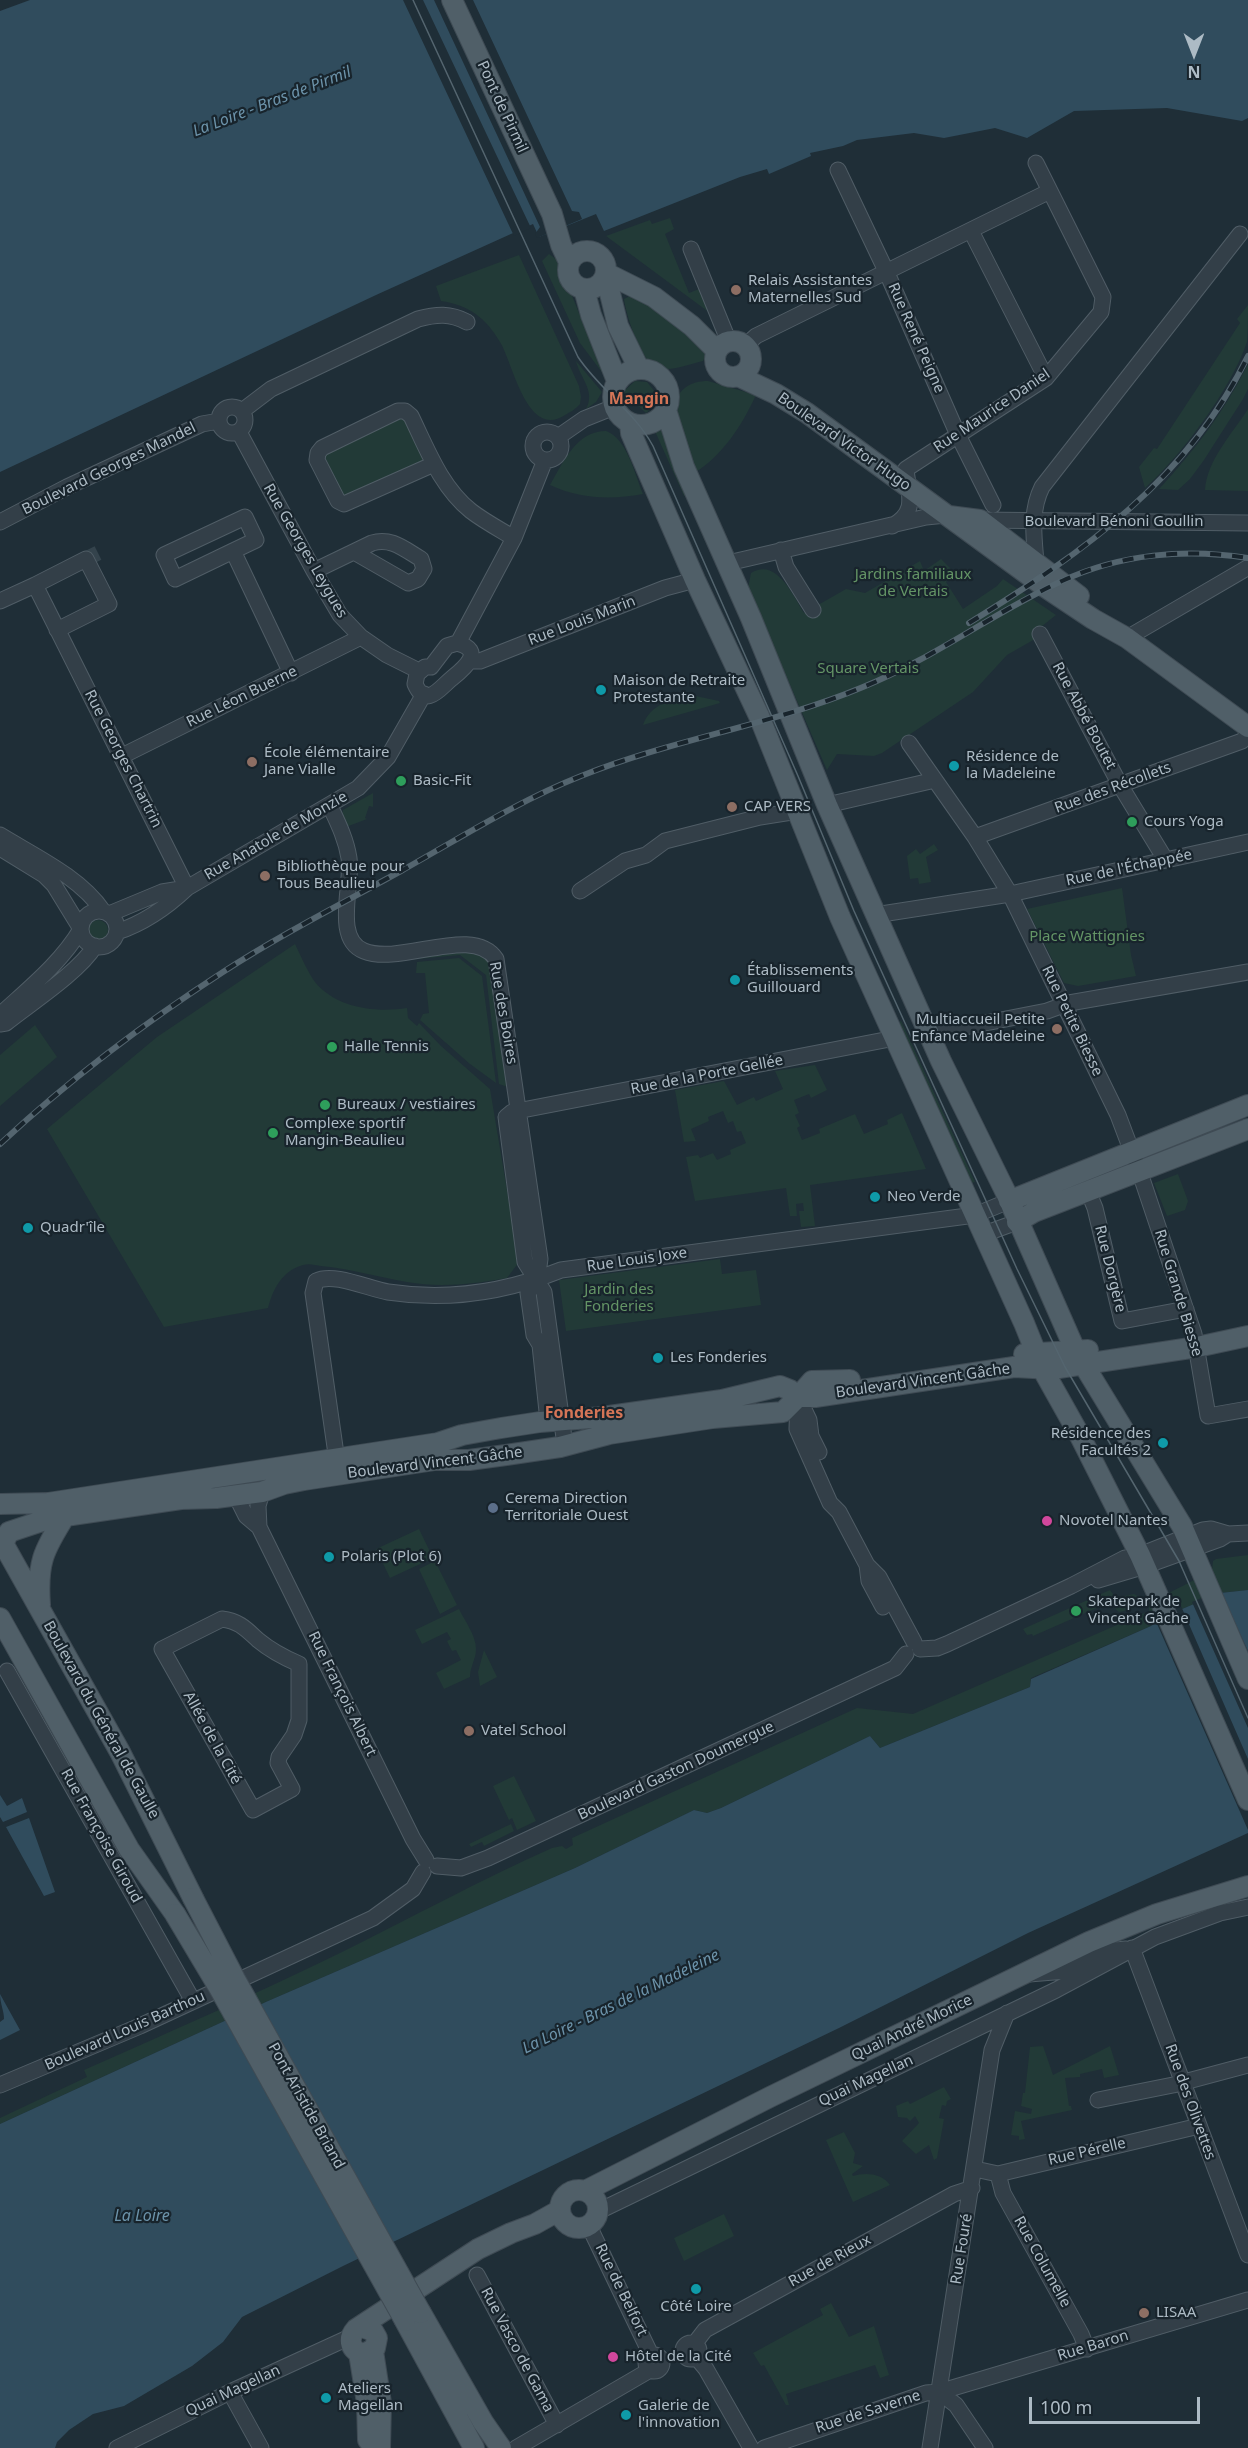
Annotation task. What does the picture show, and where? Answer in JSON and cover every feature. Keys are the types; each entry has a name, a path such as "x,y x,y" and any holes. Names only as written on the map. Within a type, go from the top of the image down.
{"main road":[{"name":"Pont de Pirmil","path":"452,0 552,214 561,245 569,262"},
{"name":"Pont de Pirmil","path":"552,214 587,250"},
{"path":"606,275 597,287 584,289 575,285 569,277 569,262 575,254 587,250 602,257 606,265 606,275 618,326 639,369"},
{"path":"606,275 654,297 692,326 750,355 750,365 744,373 738,376 728,376 720,371 715,360 731,346"},
{"path":"584,289 591,315 617,381"},
{"path":"666,410 653,422 640,425 630,423 622,418 614,407 612,395 617,381 625,373 639,369 654,372 665,382 669,396 666,410 684,467 728,563 827,805 875,915 1079,1358 1192,1550 1248,1679"},
{"name":"Boulevard Victor Hugo","path":"738,376 776,393 907,478 946,515 1045,587 1240,712 1248,727"},
{"path":"630,423 631,433 695,580 759,716 840,918 1028,1330 1039,1362 1080,1436 1154,1586 1248,1800"},
{"name":"Boulevard Victor Hugo","path":"946,515 987,513 1036,562 1113,623 1126,638"},
{"path":"1008,1201 1132,1151 1246,1117"},
{"path":"1017,1222 1034,1212 1140,1171 1246,1117"},
{"name":"Boulevard Vincent Gâche","path":"1,1544 9,1532 42,1521 181,1499 216,1498 262,1492 338,1467 482,1431 722,1400 780,1386 790,1390 798,1397 814,1397 1039,1362 1248,1334"},
{"name":"Boulevard Vincent Gâche","path":"0,1504 48,1503 338,1467 435,1460 469,1460 565,1445 609,1434 672,1424 740,1414 783,1412 798,1397"},
{"path":"41,1611 39,1577 43,1554 65,1516"},
{"name":"Boulevard du Général de Gaulle","path":"1,1544 125,1762 193,1898"},
{"path":"0,1618 27,1662"},
{"name":"Pont Aristide Briand","path":"27,1662 129,1849 175,1914 407,2313"},
{"name":"Quai André Morice","path":"585,2191 770,2097 1131,1924 1248,1886"},
{"name":"Pont Aristide Briand","path":"193,1898 407,2313"},
{"path":"578,2190 585,2191 596,2200 594,2218 578,2229 563,2217 561,2202 568,2194 578,2190"},
{"path":"380,2448 364,2341 407,2313 478,2249 511,2233 563,2217"},
{"path":"407,2313 474,2448"},
{"path":"407,2313 501,2448"},
{"path":"368,2448 374,2403"}],"street":[{"path":"691,249 731,346 887,273 1050,191 1036,162"},
{"name":"Rue René Peigne","path":"838,170 887,273 958,435 987,513"},
{"name":"Rue Maurice Daniel","path":"907,478 958,435 1046,378 1095,320 1103,307 1103,297 1050,191"},
{"path":"971,231 1046,378"},
{"path":"1036,562 1035,506 1042,487 1240,234"},
{"path":"242,411 271,389 418,320 439,314 467,322"},
{"path":"234,407 242,411 246,422 239,432 226,432 219,421 225,409 234,407"},
{"path":"558,437 585,419 614,407"},
{"path":"434,464 344,504 338,501 318,460 318,453 322,448 398,411 405,411 411,416 434,464 453,492 469,510 514,538"},
{"name":"Boulevard Georges Mandel","path":"0,522 196,426 219,421"},
{"name":"Rue Georges Leygues","path":"239,432 314,572 340,615 361,637 387,655 425,669"},
{"path":"544,432 552,432 561,442 560,452 554,458 545,460 535,452 534,440 544,432"},
{"path":"458,643 514,538 545,460"},
{"path":"892,526 903,518 911,506 907,478"},
{"name":"Boulevard Bénoni Goullin","path":"987,513 1034,522 1248,523"},
{"path":"728,563 926,517 946,515"},
{"path":"245,517 256,540 233,551 175,579 164,555 245,517"},
{"path":"781,550 786,567 813,610"},
{"path":"233,551 291,673"},
{"path":"314,572 354,552"},
{"path":"0,601 87,559 109,604 57,630"},
{"path":"1126,638 1247,568"},
{"name":"Rue Louis Marin","path":"465,666 665,588 695,580"},
{"name":"Rue Georges Chartrin","path":"35,585 187,888"},
{"name":"Rue Abbé Boutet","path":"1040,634 1120,785 1165,859"},
{"name":"Rue Léon Buerne","path":"122,756 361,637"},
{"path":"458,643 470,651 465,666 434,695 424,694 415,679 442,655 447,646 458,643"},
{"path":"442,655 447,669 465,666"},
{"path":"425,669 436,668 443,675 444,685"},
{"name":"Rue Anatole de Monzie","path":"117,932 130,928 169,905 187,888 358,788 388,757 424,694"},
{"name":"Rue des Récollets","path":"975,837 1242,741 1248,735"},
{"name":"Rue Petite Biesse","path":"909,743 975,837 1010,894 1118,1116 1140,1171"},
{"path":"827,805 935,780"},
{"name":"Rue des Boires","path":"330,806 348,851 350,872 346,927 350,940 356,947 379,955 477,945 491,952 496,959 519,1110"},
{"path":"580,891 625,861 646,855 665,841 760,817 798,811"},
{"path":"0,835 88,893 116,922 117,932 110,944 95,946 86,941 54,885 44,875 0,848"},
{"name":"Rue de l'Échappée","path":"875,915 1010,894 1248,842"},
{"name":"Rue Anatole de Monzie","path":"106,913 162,892 187,888"},
{"path":"0,1015 74,942 87,916 93,912 106,913"},
{"path":"0,1024 6,1023 76,968 88,957 95,946"},
{"path":"929,1034 1047,1011 1064,1005 1248,972"},
{"name":"Rue de la Porte Gellée","path":"519,1110 895,1038"},
{"path":"519,1110 506,1117 525,1262 544,1292 545,1342 555,1420 565,1445"},
{"name":"Rue Grande Biesse","path":"1140,1171 1196,1341 1208,1416 1248,1409"},
{"name":"Rue Dorgère","path":"1088,1191 1095,1208 1122,1321 1186,1309"},
{"name":"Rue Louis Joxe","path":"338,1467 313,1293 316,1281 322,1278 332,1278 386,1292 435,1296 506,1289 561,1270 975,1215 1008,1201"},
{"path":"984,1234 1017,1222"},
{"path":"798,1397 797,1429 830,1503 839,1512 867,1565 868,1581 912,1648"},
{"name":"Rue François Albert","path":"262,1492 258,1506 259,1527 413,1839 429,1866"},
{"name":"Rue François Albert","path":"236,1496 246,1516 259,1527"},
{"name":"Boulevard Gaston Doumergue","path":"429,1866 461,1868 488,1858 895,1668 912,1648 937,1648 947,1644 1125,1558 1142,1561 1192,1550 1228,1534 1248,1533"},
{"name":"Allée de la Cité","path":"222,1619 233,1620 276,1652 299,1664 299,1720 294,1735 279,1757 278,1763 292,1789 253,1810 162,1649 222,1619"},
{"path":"299,1664 320,1652"},
{"path":"3,1672 27,1662"},
{"name":"Rue Françoise Giroud","path":"3,1672 193,2001"},
{"name":"Boulevard Louis Barthou","path":"0,2085 249,1976 373,1918 413,1888 429,1866"},
{"name":"Quai Magellan","path":"594,2218 1102,1967 1132,1948 1220,1913 1248,1907"},
{"name":"Quai Magellan","path":"1201,1922 1223,1922 1248,1916"},
{"name":"Quai Magellan","path":"1025,1974 1066,1971 1106,1951 1132,1948"},
{"name":"Rue des Olivettes","path":"1132,1948 1248,2255"},
{"name":"Rue Fouré","path":"930,2448 992,2050 1007,2013"},
{"path":"978,2027 992,2050"},
{"path":"1098,2100 1248,2065"},
{"name":"Rue Pérelle","path":"975,2169 998,2175 1199,2126"},
{"name":"Rue Columelle","path":"998,2175 1004,2193 1082,2334 1093,2347"},
{"name":"Rue de Rieux","path":"516,2448 655,2362 691,2351 705,2330 954,2194 972,2188"},
{"name":"Rue de Belfort","path":"594,2218 655,2362"},
{"name":"Rue Vasco de Gama","path":"477,2275 553,2427"},
{"name":"Rue Baron","path":"939,2392 1248,2300"},
{"name":"Quai Magellan","path":"117,2448 230,2392 364,2341"},
{"path":"691,2351 706,2369 751,2448"},
{"path":"230,2392 261,2448"},
{"path":"939,2392 958,2408 985,2448"},
{"name":"Rue de Saverne","path":"764,2448 910,2398 939,2392"},
{"name":"Rue de Rieux","path":"535,2448 553,2427"}],"green space":[{"path":"670,218 674,229 665,234 689,293 699,289 710,313 606,236 650,220 652,224"},
{"path":"549,254 560,266 604,375 580,343 542,261"},
{"path":"519,255 579,386 580,404 565,415 552,420 541,417 531,408 523,396 500,342 489,326 468,309 441,301 436,286"},
{"path":"632,295 655,305 702,348 706,355 703,361 667,369 661,369 650,363 639,346 628,315 624,299"},
{"path":"1248,305 1247,342 1230,380 1189,440 1145,488 1139,467 1154,448 1157,449 1240,323 1237,319"},
{"path":"576,361 602,392 596,402 586,409 589,402 588,390"},
{"path":"1248,364 1248,389 1204,460 1190,479 1178,490 1159,489 1208,430"},
{"path":"635,381 647,382 656,393 656,405 646,413 623,392"},
{"path":"708,381 756,395 730,439 713,458 693,474 674,407 678,395 686,387 690,384"},
{"path":"1248,409 1248,491 1205,490 1215,458"},
{"path":"399,417 409,420 425,454 420,465 352,498 343,496 324,455"},
{"path":"663,426 692,493 684,496 654,429"},
{"path":"606,431 620,441 625,449 643,494 619,497 584,496 550,485 566,458 579,442 586,436"},
{"name":"Square Vertais","path":"941,559 951,569 952,575 946,582 963,609 997,586 1003,579 1056,615 1032,634 1035,639 1007,655 973,692 882,753 874,756 837,754 827,770 748,588 751,573 760,569 776,574 789,588 804,613 846,589 865,593 920,561 924,571"},
{"path":"691,695 720,703 643,725 651,712 662,704"},
{"path":"373,793 373,807 369,806 365,818 367,819 346,827 342,815 343,810"},
{"path":"934,844 938,850 926,857 931,882 919,884 918,878 910,879 907,856 916,849 920,854"},
{"name":"Place Wattignies","path":"1122,888 1136,976 1078,986 1064,983 1027,909"},
{"path":"98,920 105,923 108,930 105,937 98,940 91,937 88,930 91,923"},
{"name":"Complexe sportif Mangin-Beaulieu","path":"295,944 312,978 324,991 334,998 357,1007 382,1010 407,1008 408,1018 417,1026 419,1023 441,1046 490,1089 519,1262 507,1278 444,1285 419,1284 305,1264 284,1276 268,1308 164,1327 47,1129 157,1037"},
{"path":"480,951 493,966 508,1087 499,1084 486,975 460,955 416,959 416,957"},
{"path":"459,958 482,976 496,1083 470,1064 420,1020 423,1014 429,1013 425,973 416,973 417,962"},
{"path":"901,1021 975,1182 971,1183 897,1023"},
{"path":"35,1025 57,1057 0,1106 0,1055"},
{"path":"815,1065 827,1090 811,1098 809,1094 794,1100 799,1113 795,1115 800,1126 797,1128 802,1140 820,1133 819,1129 855,1114 864,1134 888,1124 887,1120 902,1113 926,1169 810,1185 815,1226 801,1227 799,1211 804,1211 803,1203 796,1204 797,1216 790,1216 786,1188 695,1201 686,1157 698,1155 700,1158 713,1153 717,1160 731,1154 730,1150 746,1143 741,1131 737,1132 733,1121 728,1123 723,1111 708,1117 709,1121 691,1129 696,1141 684,1142 675,1090 724,1081 737,1105 754,1097 756,1101 783,1089 775,1071"},
{"path":"1178,1174 1188,1201 1185,1210 1167,1216 1154,1183"},
{"name":"Jardin des Fonderies","path":"720,1259 722,1274 756,1270 761,1305 566,1331 559,1280"},
{"path":"419,1529 433,1558 390,1578 376,1549"},
{"path":"1248,1555 1248,1590 1220,1593 1156,1620 1151,1626 1031,1678 1030,1687 880,1748 870,1736 721,1808 707,1813 694,1810 575,1868 268,2001 0,2124 0,2118 87,2077 84,2070 213,2013 367,1940 525,1860 552,1848 562,1846 566,1849 573,1845 572,1838 857,1708 913,1714 1149,1611 1149,1603 1212,1571 1213,1561 1216,1559"},
{"path":"435,1561 457,1605 440,1614 419,1569"},
{"name":"Skatepark de Vincent Gâche","path":"1110,1590 1115,1597 1108,1603 1033,1636 1032,1634 1027,1635 1023,1629"},
{"name":"Skatepark de Vincent Gâche","path":"1134,1594 1140,1597 1138,1604 1133,1608 1119,1612 1112,1606 1124,1596"},
{"path":"459,1609 476,1644 476,1653 470,1677 444,1689 436,1673 461,1660 456,1650 452,1651 447,1641 451,1639 447,1632 422,1644 415,1630"},
{"path":"484,1650 497,1677 480,1686 478,1672"},
{"path":"514,1776 536,1821 517,1830 512,1818 509,1820 493,1786"},
{"path":"511,1824 514,1831 484,1846 482,1842 471,1847 469,1844"},
{"path":"1043,2046 1053,2075 1110,2046 1119,2075 1104,2078 1102,2069 1080,2074 1080,2077 1065,2078 1069,2106 1072,2110 1021,2121 1025,2139 1019,2140 1019,2136 1011,2135 1015,2111 1031,2114 1032,2109 1021,2106 1023,2093 1025,2093 1030,2047"},
{"path":"944,2087 951,2099 947,2101 946,2106 942,2105 939,2118 944,2119 937,2158 934,2160 929,2145 916,2154 902,2141 919,2123 915,2116 910,2121 907,2118 898,2117 896,2106 908,2101 910,2104"},
{"path":"844,2132 855,2153 853,2163 863,2166 852,2174 853,2176 873,2174 883,2178 890,2185 853,2202 826,2140"},
{"path":"724,2214 734,2236 684,2261 674,2238"},
{"path":"831,2303 849,2337 874,2326 889,2375 880,2378 875,2365 786,2394 789,2405 786,2405 764,2365 761,2366 753,2353 823,2315 820,2309"}],"water":[{"name":"La Loire - Bras de Pirmil","path":"30,0 1248,0 1248,118 1242,121 1167,108 1074,111 1027,138 995,128 944,138 914,133 857,140 843,146 810,153 811,156 769,174 767,169 740,177 604,231 596,214 539,237 533,224 376,295 0,472 0,11"},
{"name":"La Loire","path":"1248,1590 1248,1833 1028,1933 839,2028 343,2266 242,2317 223,2342 192,2366 124,2406 93,2414 69,2430 57,2442 55,2448 0,2448 0,2124 268,2001 575,1868 694,1810 707,1813 721,1808 870,1736 880,1748 1030,1687 1031,1679 1151,1626 1156,1620 1220,1593"},
{"path":"0,1795 7,1806 22,1798 27,1812 3,1822 0,1817"},
{"path":"29,1818 55,1892 44,1896 6,1827"},
{"path":"0,1994 20,2030 0,2040 0,2022 4,2019"}],"pier":[{"path":"403,0 423,0 531,228 514,236"},
{"path":"434,0 473,0 572,211 579,212 582,219 537,238 535,234 540,227"},
{"path":"1220,1590 1248,1651 1248,1728 1192,1602"},
{"path":"1181,1606 1248,1759 1248,1830 1154,1617"}],"tunnel":[{"path":"86,559 98,553"}],"tram line":[{"path":"413,0 578,357 596,380 627,411 653,446 798,776 854,911 1017,1269 1065,1367 1179,1561 1248,1718"}],"railway":[{"path":"969,623 1052,569 1129,509 1195,440 1223,400 1248,356"},
{"path":"0,1144 108,1053 223,972 289,932 490,820 558,786 616,763 793,712 863,687 914,663 1037,593 1084,572 1130,559 1153,556 1201,554 1248,558"}],"place":[{"name":"Relais Assistantes Maternelles Sud","path":"736,290"},
{"name":"Maison de Retraite Protestante","path":"601,690"},
{"name":"École élémentaire Jane Vialle","path":"252,762"},
{"name":"Résidence de la Madeleine","path":"954,766"},
{"name":"Basic-Fit","path":"401,781"},
{"name":"CAP VERS","path":"732,807"},
{"name":"Cours Yoga","path":"1132,822"},
{"name":"Bibliothèque pour Tous Beaulieu","path":"265,876"},
{"name":"Établissements Guillouard","path":"735,980"},
{"name":"Multiaccueil Petite Enfance Madeleine","path":"1057,1029"},
{"name":"Halle Tennis","path":"332,1047"},
{"name":"Bureaux / vestiaires","path":"325,1105"},
{"name":"Complexe sportif Mangin-Beaulieu","path":"273,1133"},
{"name":"Neo Verde","path":"875,1197"},
{"name":"Quadr'île","path":"28,1228"},
{"name":"Les Fonderies","path":"658,1358"},
{"name":"Résidence des Facultés 2","path":"1163,1443"},
{"name":"Cerema Direction Territoriale Ouest","path":"493,1508"},
{"name":"Novotel Nantes","path":"1047,1521"},
{"name":"Polaris (Plot 6)","path":"329,1557"},
{"name":"Skatepark de Vincent Gâche","path":"1076,1611"},
{"name":"Vatel School","path":"469,1731"},
{"name":"Côté Loire","path":"696,2289"},
{"name":"LISAA","path":"1144,2313"},
{"name":"Hôtel de la Cité","path":"613,2357"},
{"name":"Ateliers Magellan","path":"326,2398"},
{"name":"Galerie de l'innovation","path":"626,2415"}],"district":[{"name":"Mangin","path":"639,399"},
{"name":"Fonderies","path":"584,1413"}],"park label":[{"name":"Jardins familiaux de Vertais","path":"913,584"}],"water label":[{"name":"La Loire - Bras de la Madeleine","path":"621,2002"}]}
